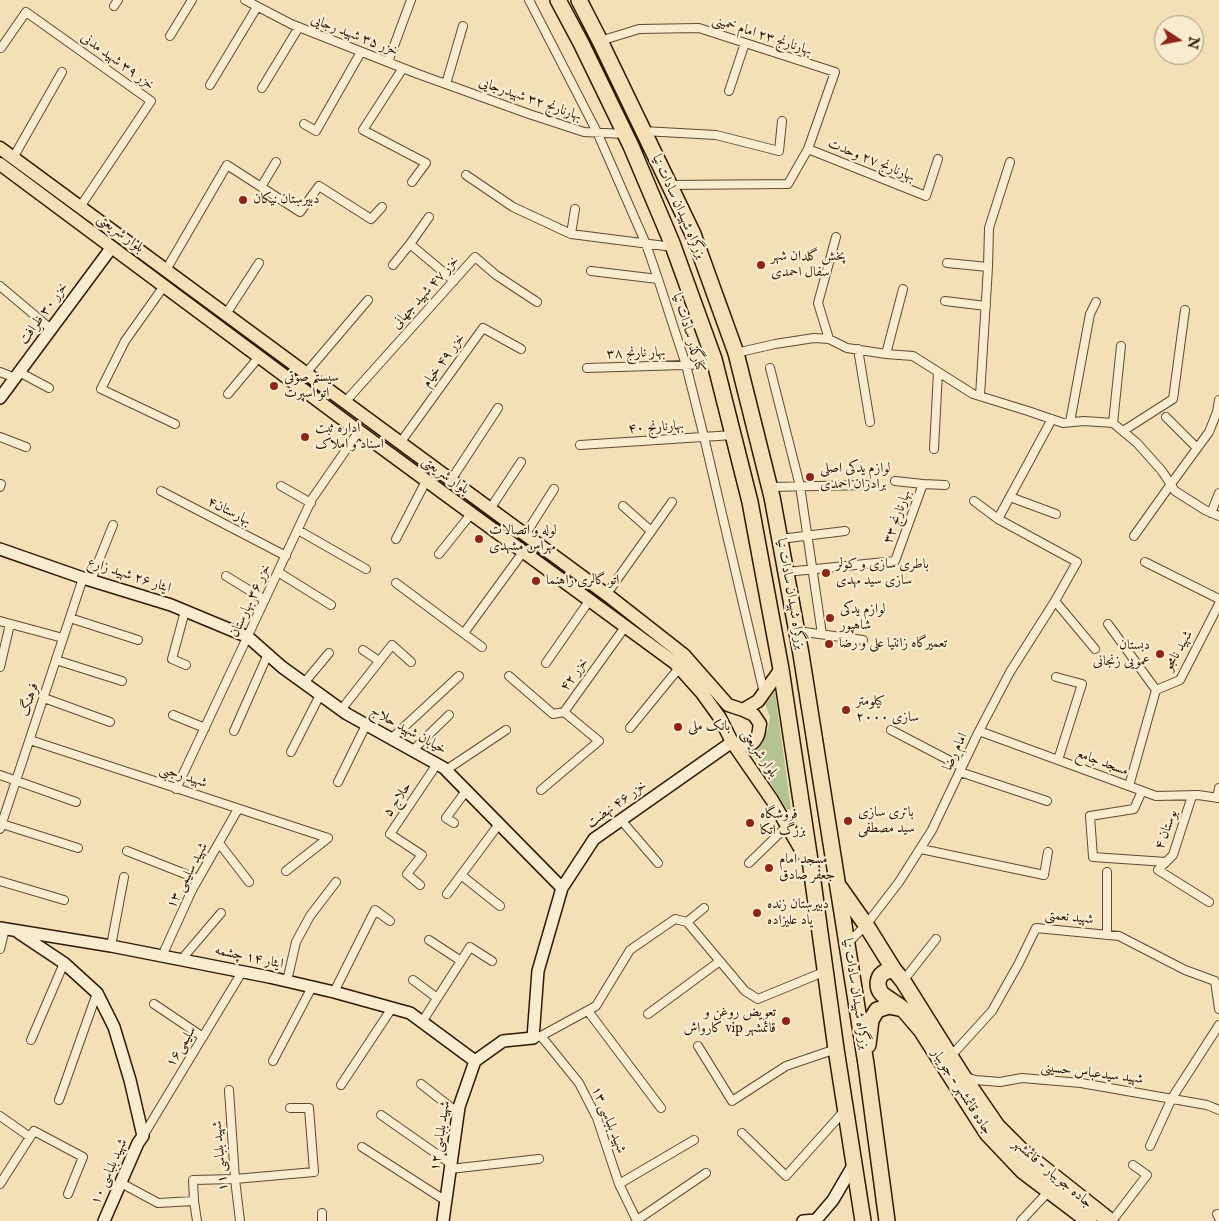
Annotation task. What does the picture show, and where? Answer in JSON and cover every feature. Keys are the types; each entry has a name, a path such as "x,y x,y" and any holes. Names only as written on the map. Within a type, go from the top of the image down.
{"highway":[{"name":"بزرگراه شهیدان سادات نیا","path":"558,0 625,134 673,247 715,364 750,502 781,669 863,1221"},
{"name":"بزرگراه شهیدان سادات نیا","path":"579,0 693,234 736,353 770,487 797,631 838,885 888,1221"},
{"name":"جاده جویبار - قائمشهر","path":"838,885 997,1126 1024,1153 1111,1221"},
{"name":"جاده قائمشهر - جویبار","path":"899,975 887,970 881,974 878,979 878,987 881,993 904,1009 921,1030 987,1133 1023,1171 1089,1221"},
{"path":"866,1064 871,1020 877,1010 889,1006 904,1009"}],"main road":[{"name":"بلوار شریعتی","path":"0,148 606,595 684,655 728,705 743,710 758,701 781,669"},
{"name":"بلوار شریعتی","path":"0,164 675,664 702,693 720,718 732,742 772,800 811,867"},
{"path":"197,310 206,300"},
{"path":"732,742 741,747 750,745 757,737 760,724 754,715 743,710"}],"street":[{"path":"170,36 192,0"},
{"name":"خزر ۳۵ شهید رجایی","path":"245,0 299,28 457,88"},
{"path":"388,62 411,0"},
{"name":"کنارگذر سادات نیا","path":"529,0 597,132 646,244 686,365 764,694"},
{"path":"210,85 257,7"},
{"name":"خزر ۳۹ شهید مدنی","path":"1,48 26,12 151,101 80,207"},
{"path":"446,84 464,26"},
{"path":"262,88 299,28"},
{"name":"بهارنارنج ۲۳ امام خمینی","path":"600,41 638,29 698,28 835,72 808,149"},
{"path":"729,91 745,43"},
{"path":"304,124 316,130 361,52"},
{"path":"403,68 363,130 426,163 412,182"},
{"path":"14,158 62,72"},
{"name":"بهارنارنج ۳۲ شهیدرجایی","path":"457,88 584,132 625,134"},
{"path":"644,131 716,135 780,151 782,121"},
{"name":"بهارنارنج ۲۷ وحدت","path":"670,185 788,184 808,149 926,196 938,159"},
{"path":"261,187 276,162"},
{"path":"980,396 989,228 1010,162"},
{"path":"166,270 227,165 300,212 319,186 371,219 382,207"},
{"path":"466,174 513,208 571,234 673,247"},
{"path":"571,234 575,209"},
{"path":"393,265 429,217"},
{"path":"829,340 818,303 836,237"},
{"path":"410,244 454,281"},
{"name":"خزر ۳۰ ظرافت","path":"0,398 112,247"},
{"name":"خزر ۴۷ شهید جهانی","path":"345,402 475,257 496,275 537,302"},
{"path":"226,314 260,263"},
{"path":"947,263 988,267"},
{"path":"591,271 658,280"},
{"path":"0,286 51,329"},
{"path":"164,286 125,341 101,389 175,424"},
{"path":"886,354 903,289"},
{"path":"306,374 368,300"},
{"path":"945,301 986,306"},
{"path":"1070,422 1090,314 1096,302"},
{"path":"1123,431 1174,399 1185,310"},
{"name":"خزر ۴۹ خیام","path":"400,443 483,328 521,349"},
{"path":"736,353 814,338 829,340 847,348 913,356 973,394 1063,423 1084,421 1113,423 1137,443 1162,471 1175,490 1205,510 1215,514 1219,494"},
{"path":"1113,423 1121,346"},
{"path":"858,349 870,422"},
{"path":"228,394 259,357"},
{"name":"بهار نارنج ۳۸","path":"587,368 715,364"},
{"path":"770,368 800,486 822,634"},
{"path":"0,372 17,375 49,388"},
{"path":"934,449 938,372"},
{"path":"1134,536 1209,432 1217,412 1219,400"},
{"path":"450,480 498,408"},
{"path":"1166,417 1197,448"},
{"path":"974,501 998,519 1052,419"},
{"name":"خزر ۳۶ بهارستان","path":"176,788 310,503 359,431"},
{"name":"بهارنارنج ۴۰","path":"580,445 733,435"},
{"path":"0,437 26,447"},
{"path":"490,509 522,462"},
{"path":"396,539 426,480"},
{"path":"895,482 923,484"},
{"path":"770,487 867,484"},
{"name":"بهارنارنج ۳۳","path":"786,572 895,561 923,484 945,485"},
{"path":"281,486 310,503"},
{"path":"526,535 554,489"},
{"name":"بهارستان۴","path":"160,491 286,556"},
{"path":"1010,498 1056,514"},
{"path":"606,595 672,502"},
{"path":"623,506 652,531"},
{"path":"439,554 471,514"},
{"name":"امام رضا","path":"847,944 866,925 900,882 921,849 1010,672 1077,562 998,519"},
{"name":"فرهنگ","path":"2,821 70,618 113,525"},
{"path":"298,530 366,569"},
{"path":"780,539 845,531"},
{"name":"ایثار ۲۶ شهید زارع","path":"0,549 171,605 248,636"},
{"path":"464,633 523,552"},
{"path":"1145,562 1219,599"},
{"path":"278,572 331,605"},
{"path":"226,576 265,600"},
{"path":"396,583 482,647"},
{"path":"546,664 590,601"},
{"path":"1055,601 1095,649"},
{"name":"شهید نامجو","path":"1156,690 1180,680 1219,604"},
{"path":"185,611 172,659 186,665"},
{"path":"70,618 138,640"},
{"path":"0,621 64,638"},
{"path":"0,667 10,624"},
{"path":"1108,624 1156,690 1129,786"},
{"name":"خزر ۴۲","path":"541,790 599,741 564,712 625,627"},
{"path":"797,631 863,640"},
{"name":"خیابان شهید حلاج","path":"248,636 282,667 341,710 442,767 562,888"},
{"path":"341,710 392,646 411,662"},
{"path":"363,650 380,661"},
{"path":"304,683 329,653"},
{"path":"234,731 268,654"},
{"path":"56,660 122,681"},
{"path":"630,728 679,668"},
{"path":"391,739 459,676"},
{"path":"509,676 553,714 564,712"},
{"path":"1056,677 1082,684 1058,760"},
{"path":"291,752 320,695"},
{"path":"44,698 110,722"},
{"path":"412,751 448,714"},
{"path":"173,716 205,728"},
{"path":"338,782 366,725"},
{"path":"442,767 506,730"},
{"path":"891,730 961,770 1048,801"},
{"name":"مسجد جامع","path":"979,731 1156,796 1218,798"},
{"name":"شهید رجبی","path":"30,740 328,838 286,870"},
{"name":"خزر ۴۶ نهضت","path":"537,1037 538,971 562,888 594,839 732,742"},
{"name":"حلاج ۵","path":"420,885 407,874 422,855 390,834 442,767"},
{"path":"0,774 76,802"},
{"path":"1218,798 1219,788"},
{"path":"454,823 446,818 466,791"},
{"path":"1142,791 1134,809 1090,816 1093,857 1166,862"},
{"name":"بوستان ۴","path":"1192,796 1173,855 1158,870 1209,902"},
{"name":"شهید سلیمی ۱۳","path":"162,956 192,890 238,809"},
{"path":"621,820 658,863"},
{"path":"2,821 78,848"},
{"path":"447,894 499,824"},
{"path":"749,863 787,826"},
{"path":"219,843 249,882"},
{"path":"921,849 1044,875 1048,852"},
{"path":"127,851 198,879"},
{"path":"1107,935 1108,872"},
{"path":"461,876 500,906"},
{"path":"111,946 124,877"},
{"path":"0,881 64,900"},
{"path":"287,982 296,942 310,916 336,882"},
{"path":"687,922 704,908"},
{"path":"334,992 375,910 390,921"},
{"path":"181,960 221,913"},
{"path":"475,1060 503,1042 537,1037 596,1006 630,950 675,919 687,922 745,991 758,998 826,971"},
{"name":"شهید نعمتی","path":"951,1056 992,1011 1036,928 1118,936 1185,970 1215,981 1219,1009"},
{"path":"0,949 6,929 64,963 97,993 114,1027 130,1080 143,1136"},
{"name":"ایثار ۱۴ چشمه","path":"6,929 111,946 242,972 334,992 410,1013 475,1060"},
{"path":"899,975 936,939"},
{"path":"429,940 461,961"},
{"path":"422,1022 470,947 492,961"},
{"path":"648,1014 720,961"},
{"path":"31,1040 64,963"},
{"name":"سلیمی۱۶","path":"143,1136 242,972"},
{"path":"413,980 437,998"},
{"path":"273,1061 312,987"},
{"path":"59,1100 97,993"},
{"path":"154,1004 202,1037"},
{"path":"341,1085 392,1008"},
{"path":"588,1011 661,1108"},
{"path":"1150,1146 1172,1098 1219,1025"},
{"name":"شهید بلباسی ١٣","path":"537,1037 579,1083 597,1118 619,1184 637,1221"},
{"path":"698,1046 732,1101 786,1066 836,1049"},
{"name":"شهید بلباسی ١٢","path":"443,1221 459,1107 475,1060"},
{"name":"شهید سیدعباس حسینی","path":"962,1075 975,1080 1000,1082 1022,1078 1081,1083 1172,1098 1207,1105 1219,1110"},
{"path":"421,1084 458,1113"},
{"name":"شهید بلباسی ١١","path":"229,1090 240,1221"},
{"path":"196,1221 193,1180 235,1179 314,1172 310,1108 290,1108"},
{"path":"742,1133 786,1176 846,1110"},
{"path":"381,1115 451,1166 539,1159"},
{"path":"0,1116 30,1137"},
{"path":"0,1182 34,1131 83,1157 68,1194"},
{"name":"شهید بلباسی ١٠","path":"104,1221 138,1143 143,1136"},
{"path":"619,1184 694,1140"},
{"path":"362,1147 446,1201"},
{"path":"803,1221 817,1220 833,1200 854,1164"},
{"path":"1111,1221 1146,1175 1133,1164"},
{"path":"637,1221 706,1174"},
{"path":"121,1183 158,1203 194,1201"},
{"path":"1021,1221 1049,1191"}],"green space":[{"path":"775,692 791,809 787,810 754,756 753,750 762,743 768,729 770,717 765,704"}],"place":[{"name":"دبیرستان نیکان","path":"243,200"},
{"name":"پخش گلدان شهر سفال احمدی","path":"761,265"},
{"name":"سیستم صوتی اتو اسپرت","path":"274,386"},
{"name":"اداره ثبت اسناد و املاک","path":"305,437"},
{"name":"لوازم یدکی اصلی برادران احمدی","path":"810,477"},
{"name":"لوله و اتصالات مهراس مشهدی","path":"479,539"},
{"name":"باطری سازی و کولر سازی سید مهدی","path":"826,573"},
{"name":"اتو گالری راهنما","path":"536,581"},
{"name":"لوازم یدکی شاهپور","path":"830,618"},
{"name":"تعمیرگاه زانتیا علی و رضا","path":"829,644"},
{"name":"دبستان عمویی زنجانی","path":"1160,654"},
{"name":"کیلومتر سازی ۲۰۰۰","path":"846,710"},
{"name":"بانک ملی","path":"678,727"},
{"name":"باتری سازی سید مصطفی","path":"848,821"},
{"name":"فروشگاه بزرگ اتکا","path":"750,823"},
{"name":"مسجد امام جعفر صادق","path":"769,868"},
{"name":"دبیرستان زنده یاد علیزاده","path":"757,913"},
{"name":"تعویض روغن و کارواش vip قائمشهر","path":"786,1021"}]}
